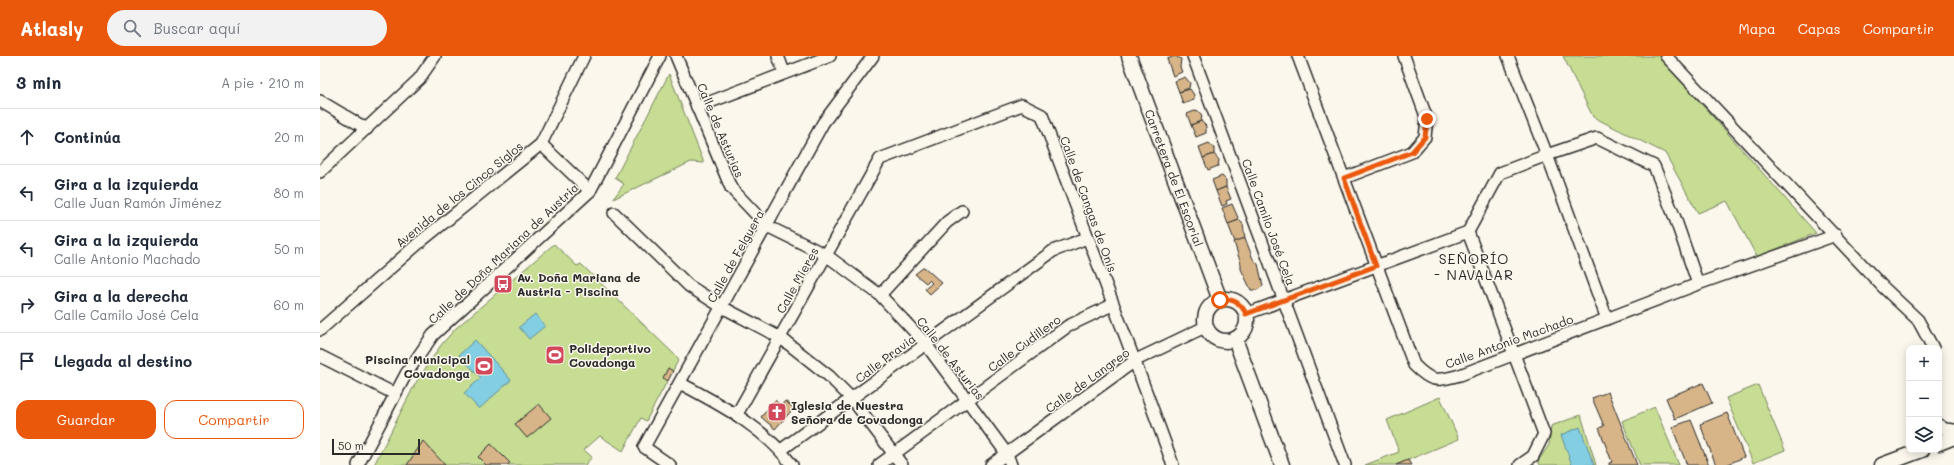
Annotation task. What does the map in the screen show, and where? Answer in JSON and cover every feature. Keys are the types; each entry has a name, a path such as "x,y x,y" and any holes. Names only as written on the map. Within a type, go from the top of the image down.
{"street":[{"path":"320,172 368,129 419,79 435,56"},
{"name":"Avenida de los Cinco Siglos","path":"320,330 420,242 541,144 584,56"},
{"name":"Calle de Doña Mariana de Austria","path":"358,465 395,394 418,354 433,335 590,191 660,56"},
{"name":"Calle de Asturias","path":"676,56 696,107 732,188 767,226 826,255 880,295 925,343 1007,454 1011,465"},
{"path":"778,56 784,72"},
{"path":"696,107 784,72 830,56"},
{"name":"Calle de Felguera","path":"670,465 644,447 823,123 873,56"},
{"name":"Carretera de El Escorial","path":"1129,56 1220,300"},
{"name":"Calle Camilo José Cela","path":"1193,56 1345,465"},
{"name":"Calle Antonio Machado","path":"1298,56 1414,365 1426,377 1441,380 1460,375 1698,284 1836,235"},
{"path":"1344,178 1412,152 1425,137 1427,119 1404,56"},
{"path":"1508,56 1547,155 1606,319"},
{"path":"1666,56 1884,287 1918,320 1931,345"},
{"path":"320,101 368,129"},
{"name":"Calle de Cangas de Onís","path":"880,159 1022,105 1042,115 1112,305 1136,360 1173,465"},
{"path":"1246,314 1468,232 1500,173 1597,138 1654,166 1675,218 1698,284"},
{"path":"541,144 590,191"},
{"name":"Calle Mieres","path":"737,414 781,338 880,159"},
{"path":"880,295 947,222 962,211"},
{"path":"614,213 689,286 722,307 781,338 829,376 852,399 892,455 902,465"},
{"path":"1468,232 1544,434 1533,456 1520,465"},
{"name":"Calle Pravia","path":"781,450 852,399 925,343 1053,252 1087,238"},
{"path":"1220,300 1233,300 1239,303 1246,314 1245,329 1235,339 1221,341 1214,338 1205,327 1204,318 1207,310 1212,304 1220,300"},
{"name":"Calle Cudillero","path":"878,465 968,401 1068,326 1112,305"},
{"name":"Calle de Langreo","path":"991,465 1136,360 1205,327"},
{"path":"1235,339 1282,465"},
{"path":"320,356 395,394"},
{"path":"680,383 737,414 750,423 781,450 792,465"},
{"path":"1942,427 1945,429 1954,430"},
{"path":"1942,442 1954,437"},
{"path":"1882,465 1912,453"}],"green space":[{"path":"1563,56 1659,56 1816,233 1757,257 1727,201 1698,213 1665,153 1593,117"},
{"path":"669,74 704,163 691,162 613,199 624,184 615,178"},
{"name":"Polideportivo Covadonga","path":"554,244 577,266 581,264 679,359 646,421 641,418 623,451 600,436 584,450 592,457 585,465 374,465 415,384 441,345 456,328"},
{"path":"1758,385 1785,450 1753,463 1726,398"},
{"path":"1440,397 1459,439 1396,465 1365,465 1399,452 1387,420"},
{"path":"1655,407 1679,465 1640,465 1622,421"},
{"path":"1581,415 1596,465 1540,465 1538,461 1549,445 1551,426"}],"water":[{"path":"535,314 545,326 529,339 519,327"},
{"name":"Piscina Municipal Covadonga","path":"475,340 511,380 479,409 464,393 481,378 459,355"},
{"path":"1580,427 1594,465 1572,465 1561,435"}],"building":[{"path":"1175,56 1181,59 1180,67 1182,72 1173,76 1167,59"},
{"path":"1185,77 1190,83 1189,88 1179,92 1175,81"},
{"path":"1190,89 1194,95 1194,100 1183,104 1179,92"},
{"path":"1197,110 1202,115 1201,121 1191,125 1187,114"},
{"path":"1201,121 1206,126 1206,133 1196,137 1191,125"},
{"path":"1209,143 1214,148 1214,154 1203,158 1199,147"},
{"path":"1214,154 1219,160 1218,166 1208,170 1203,158"},
{"path":"1222,176 1226,180 1226,187 1216,191 1212,180"},
{"path":"1226,187 1231,199 1226,201 1227,204 1222,206 1216,191"},
{"path":"1232,204 1239,220 1228,224 1222,208"},
{"path":"1239,220 1243,224 1245,238 1235,242 1228,224"},
{"path":"1245,238 1253,259 1258,264 1263,286 1257,290 1251,290 1241,269 1241,264 1234,242"},
{"path":"924,267 942,283 930,294 925,289 932,283 929,280 926,283 915,274"},
{"path":"668,368 673,371 668,381 663,378"},
{"path":"1703,383 1712,403 1675,419 1666,398"},
{"path":"1608,392 1637,465 1609,465 1609,463 1612,462 1599,428 1604,426 1592,398"},
{"name":"Iglesia de Nuestra Señora de Covadonga","path":"775,400 781,406 785,401 794,408 775,429 761,417"},
{"path":"539,404 551,418 527,438 515,424"},
{"path":"1727,413 1744,457 1726,465 1716,465 1700,424"},
{"path":"1691,420 1709,465 1687,465 1672,427"},
{"path":"423,441 445,465 407,465"},
{"path":"491,444 510,463 507,465 486,465 478,457"},
{"path":"1408,460 1411,465 1396,465"}],"place":[{"name":"Av. Doña Mariana de Austria - Piscina","path":"503,284"},
{"name":"Polideportivo Covadonga","path":"555,355"},
{"name":"Piscina Municipal Covadonga","path":"484,366"},
{"name":"Iglesia de Nuestra Señora de Covadonga","path":"777,412"}],"district":[{"name":"SEÑORÍO - NAVALAR","path":"1474,266"}],"route":[{"path":"1220,300 1227,299 1239,303 1244,308 1246,314 1376,266 1344,178 1412,152 1425,137 1427,119"}]}
